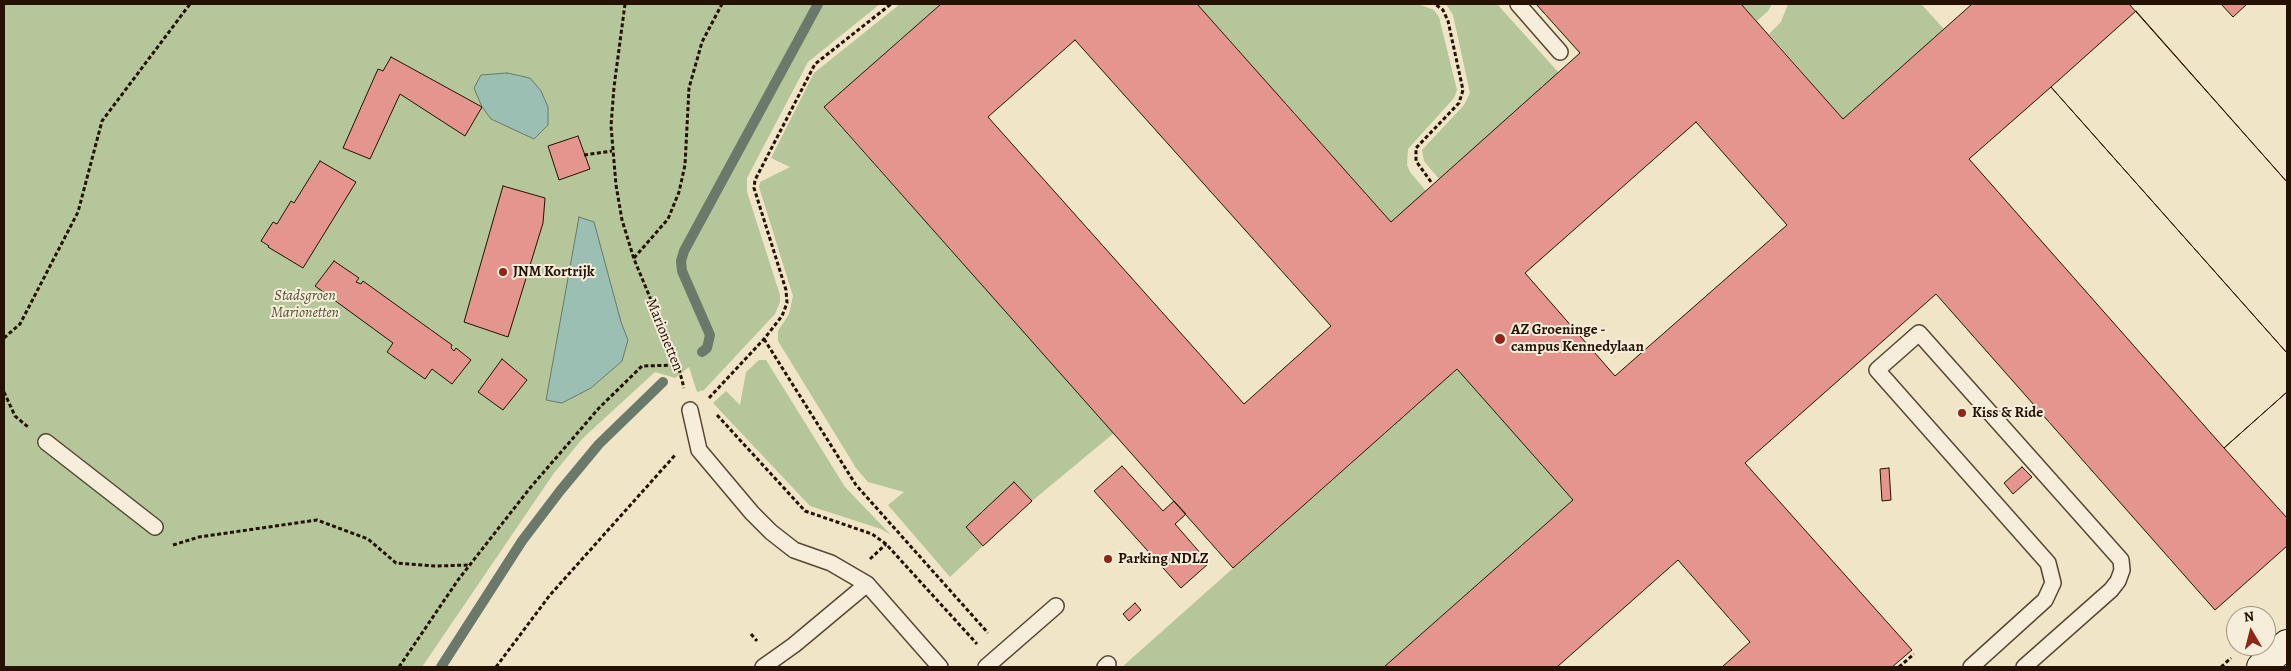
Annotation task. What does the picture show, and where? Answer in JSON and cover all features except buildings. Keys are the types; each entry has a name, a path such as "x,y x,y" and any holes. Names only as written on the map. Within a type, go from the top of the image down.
{"street":[{"path":"2261,667 2287,644"}],"lane":[{"path":"1518,4 1560,52"},
{"path":"1971,667 2045,600 2053,583 2048,563 1877,370 1919,333 2121,560 2122,570 2118,581 2111,590 2024,667"},
{"path":"690,410 699,450 752,513 794,550 831,563 867,584 940,667"},
{"path":"46,442 154,527"},
{"path":"763,667 794,645 867,584"},
{"path":"994,660 1056,606"}],"path":[{"path":"4,338 20,324 78,212 102,121 190,4"},
{"name":"Marionetten","path":"625,4 611,126 612,151 622,220 634,259 678,365 690,410"},
{"path":"634,259 668,218 679,192 685,165 689,88 702,42 722,4"},
{"path":"496,667 550,595 681,448 690,410 705,402 764,339 782,316 787,303 787,296 754,188 755,180 815,64 891,4"},
{"path":"1431,182 1416,160 1416,148 1459,103 1463,90 1448,21 1443,10 1435,4"},
{"path":"584,155 612,151"},
{"path":"764,339 856,486 994,660"},
{"path":"399,667 470,565 530,488 599,408 642,366 678,365"},
{"path":"4,392 15,416 46,442"},
{"path":"705,402 805,511 872,534 886,544 994,660"},
{"path":"165,547 199,537 317,520 368,539 396,563 436,566 470,565"},
{"path":"1899,667 1914,654"}],"green space":[{"name":"Stadsgroen Marionetten","path":"4,4 880,4 808,62 747,178 747,192 780,295 780,302 775,314 704,390 697,392 689,367 675,378 655,372 583,438 554,473 422,667 4,667"},
{"path":"900,4 941,4 824,108 1114,433 1032,501 966,527 983,546 950,577 888,505 904,492 868,482 856,468 778,341 778,331 789,314 793,296 759,187 760,182 790,167 771,158 814,73"},
{"path":"1197,4 1418,4 1434,10 1439,17 1457,90 1454,98 1408,149 1407,165 1410,172 1426,191 1391,222"},
{"path":"1446,4 1497,4 1559,73 1439,179 1424,161 1422,150 1464,105 1470,93 1453,15"},
{"path":"1741,4 1772,4 1768,11 1757,21"},
{"path":"1788,4 1921,4 1944,29 1843,119 1769,34 1781,22"},
{"path":"759,360 766,360 845,487 891,535 881,529 810,506 713,403 726,391 740,405 746,372"},
{"path":"1457,369 1573,500 1384,667 1122,667"}],"water":[{"path":"507,73 530,78 541,91 548,107 548,125 534,139 491,119 482,107 474,88 481,75"},
{"path":"579,217 594,222 621,322 628,340 622,361 591,388 562,403 546,400"}],"waterway":[{"path":"702,352 707,348 710,335 682,271 681,261 684,251 818,4"},
{"path":"441,667 522,541 560,491 599,444 663,382"}],"place":[{"name":"JNM Kortrijk","path":"503,272"},
{"name":"AZ Groeninge - campus Kennedylaan","path":"1500,339"},
{"name":"Kiss & Ride","path":"1962,413"},
{"name":"Parking NDLZ","path":"1108,559"}]}
